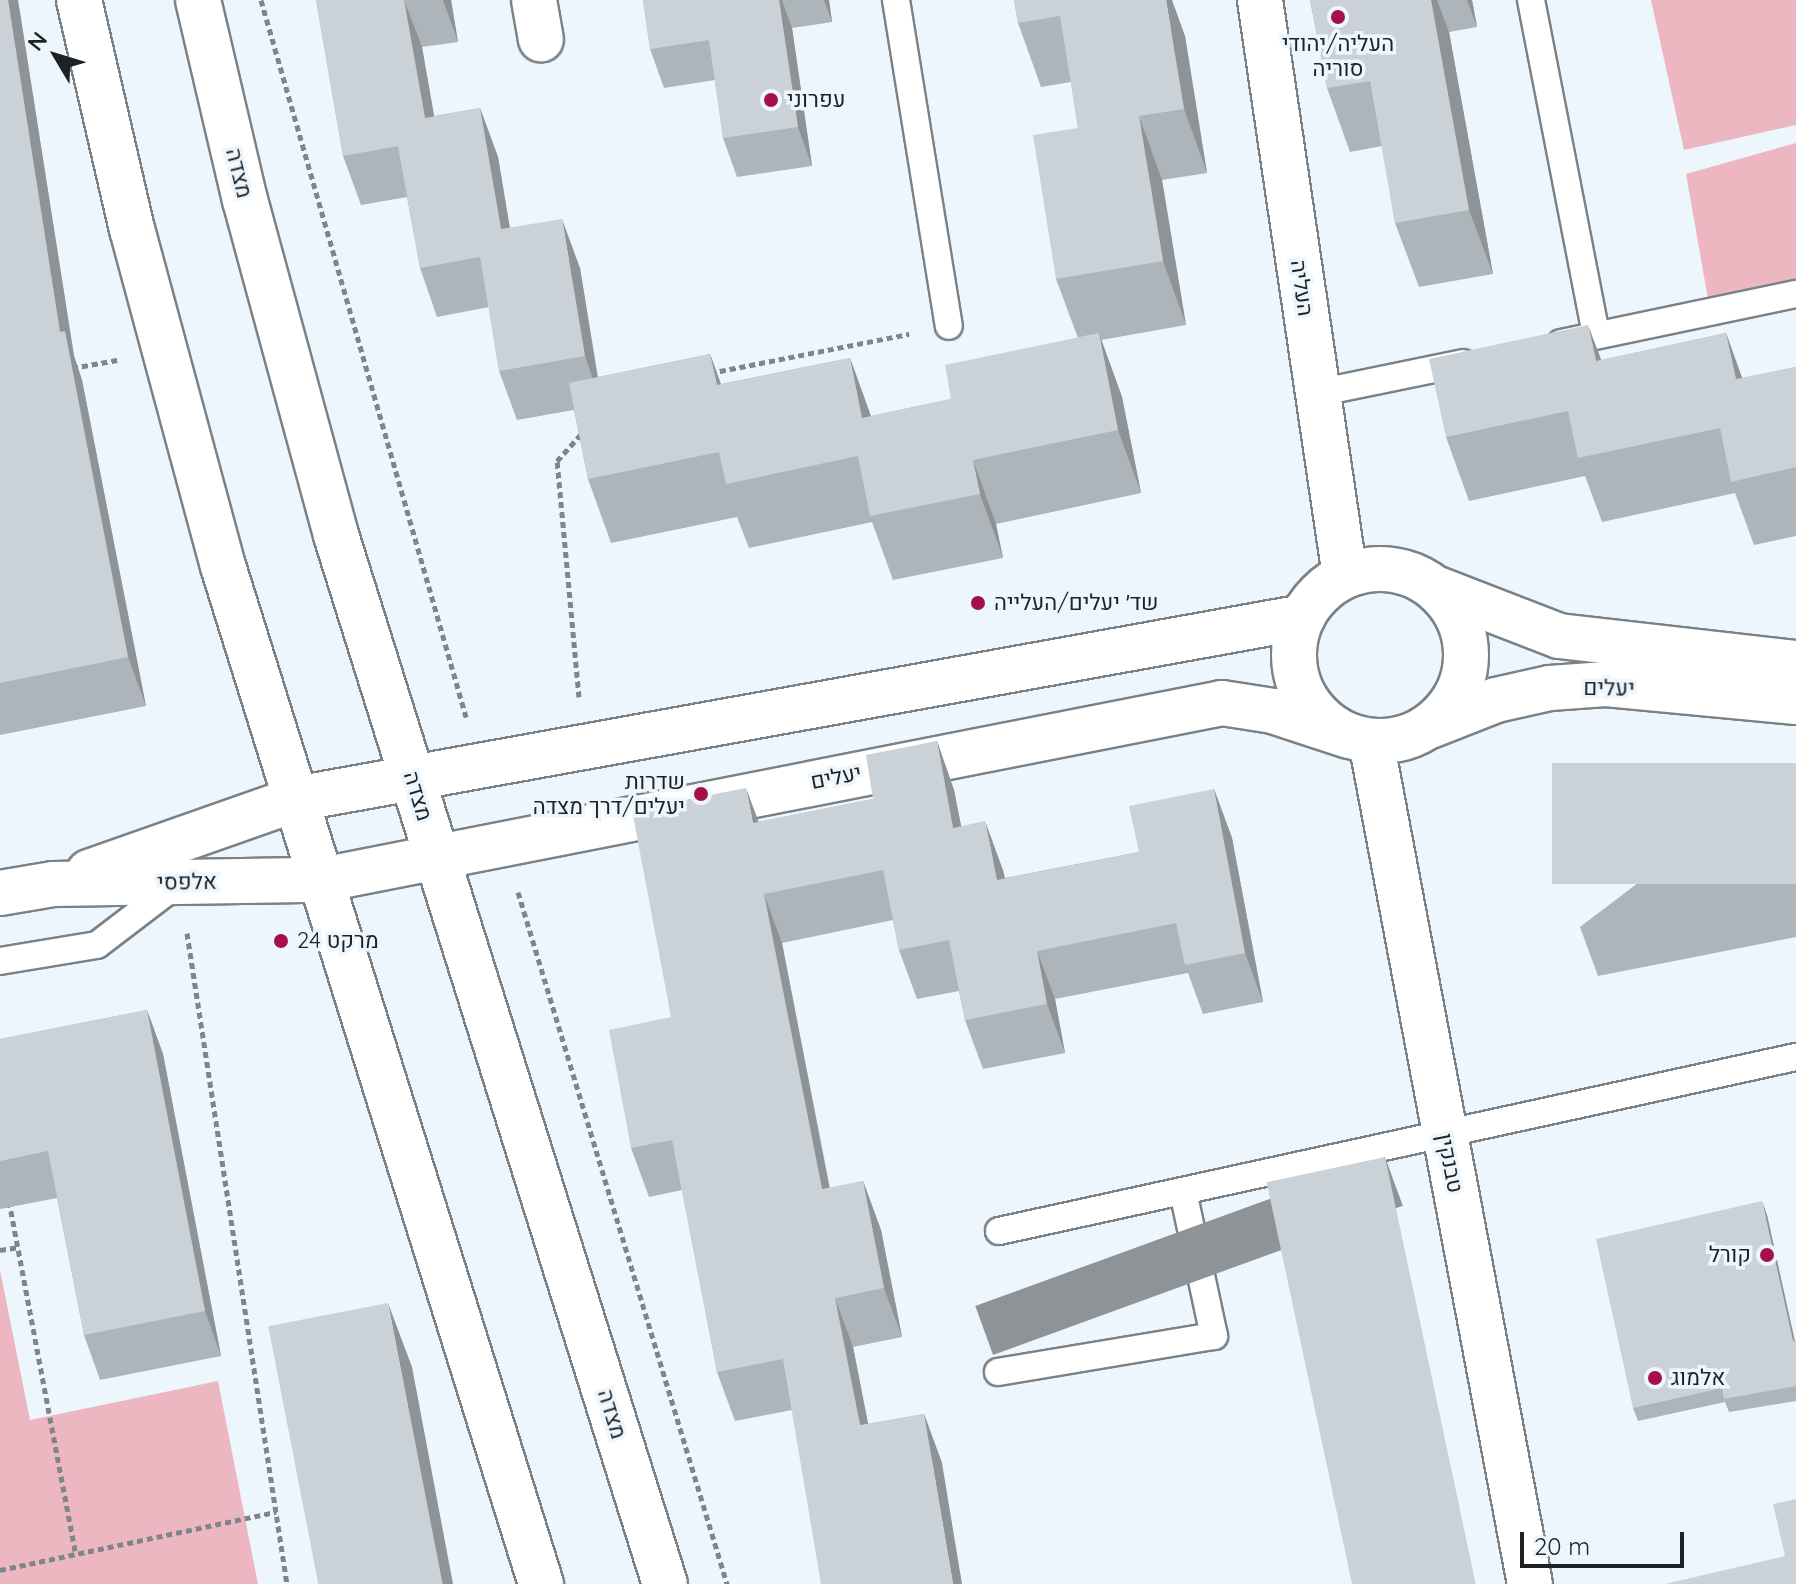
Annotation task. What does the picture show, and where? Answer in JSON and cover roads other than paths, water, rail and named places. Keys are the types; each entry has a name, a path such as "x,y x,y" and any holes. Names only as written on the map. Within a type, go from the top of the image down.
{"street":[{"path":"79,0 165,352 223,566 541,1584"},
{"name":"מצדה","path":"198,0 245,200 332,520 665,1584"},
{"name":"העליה","path":"1260,0 1345,576"},
{"path":"1375,569 1408,573 1435,588 1454,610 1465,638 1465,673 1450,707 1428,727 1400,739 1360,738 1322,720 1304,697 1294,668 1303,617 1321,593 1345,576 1375,569"},
{"name":"יעלים","path":"1435,588 1559,636 1796,663"},
{"path":"296,799 1303,617"},
{"name":"יעלים","path":"1428,727 1496,700 1550,688 1606,684 1796,702"},
{"name":"יעלים","path":"321,880 1222,703 1273,711 1360,738"},
{"name":"טבנקין","path":"1360,738 1445,1134 1530,1584"},
{"name":"אלפסי","path":"53,884 296,799"},
{"name":"אלפסי","path":"0,893 53,884 321,880"}],"lane":[{"path":"896,0 949,326"},
{"path":"1531,0 1596,335"},
{"path":"1534,348 1796,294"},
{"path":"1317,393 1487,358"},
{"path":"0,961 97,945 179,882"},
{"path":"999,1231 1796,1057"},
{"path":"998,1372 1214,1336 1183,1191"}],"place":[{"name":"העליה/יהודי סוריה","path":"1338,17"},
{"name":"עפרוני","path":"771,100"},
{"name":"שד׳ יעלים/העלייה","path":"978,603"},
{"name":"שדרות יעלים/דרך מצדה","path":"701,794"},
{"name":"מרקט 24","path":"281,941"},
{"name":"קורל","path":"1767,1255"},
{"name":"אלמוג","path":"1655,1378"}]}
